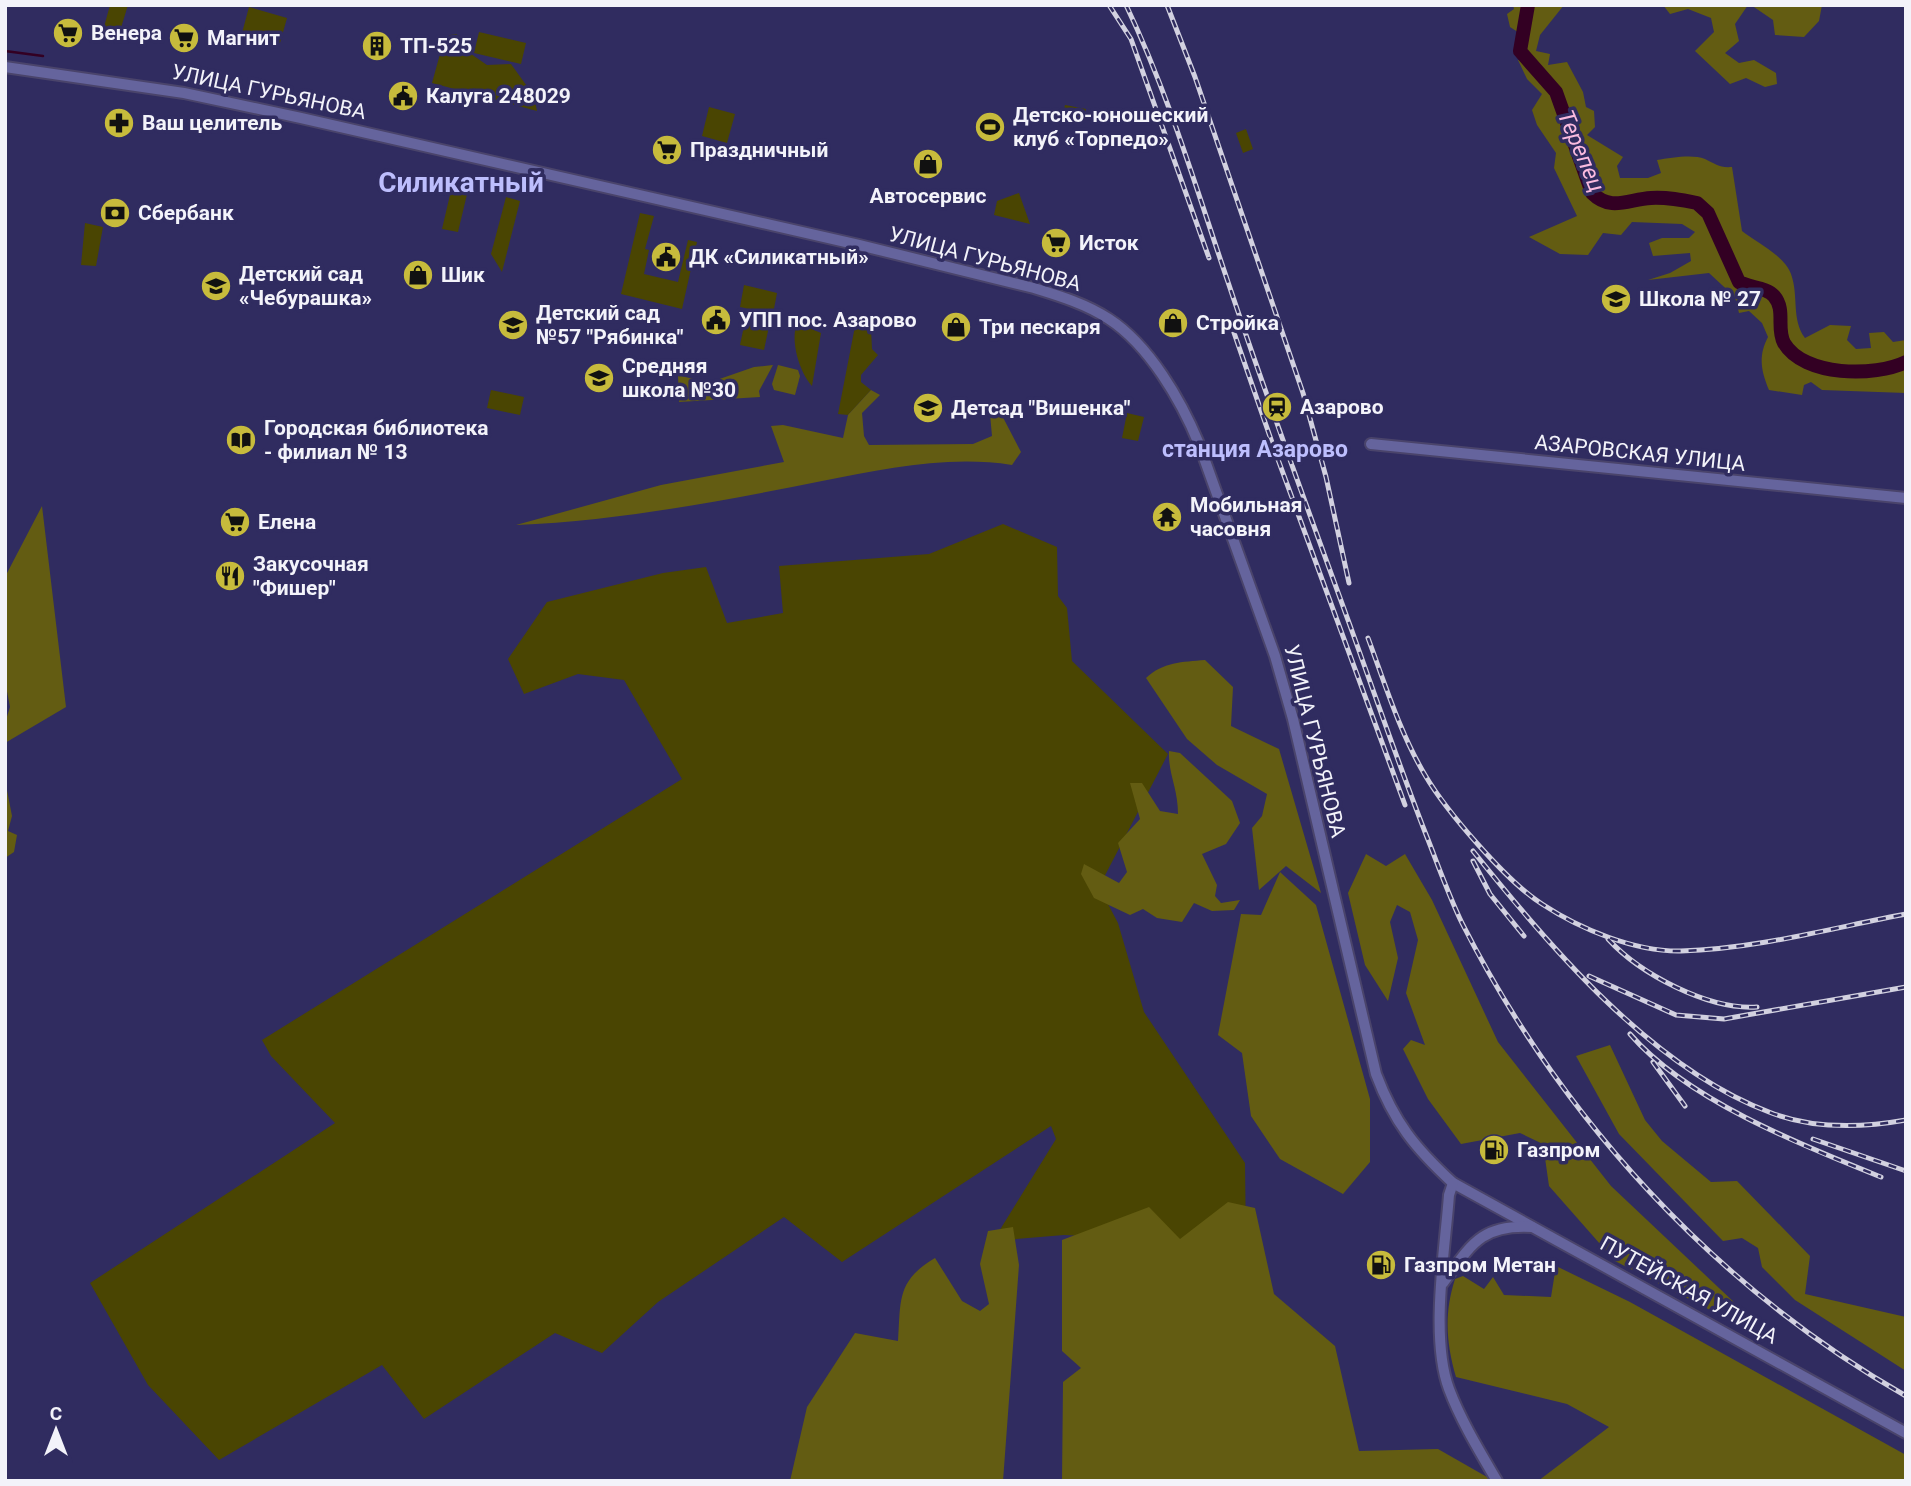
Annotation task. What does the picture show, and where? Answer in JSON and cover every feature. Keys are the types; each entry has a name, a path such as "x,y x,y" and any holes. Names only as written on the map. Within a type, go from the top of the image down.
{"street":[{"name":"УЛИЦА ГУРЬЯНОВА","path":"5,67 184,93 682,204 1034,288 1072,300 1110,320 1131,337 1153,366 1185,411 1199,444 1275,656 1293,719 1376,1074 1389,1109 1405,1133 1421,1153 1453,1183"},
{"name":"АЗАРОВСКАЯ УЛИЦА","path":"1371,444 1906,498"},
{"name":"ПУТЕЙСКАЯ УЛИЦА","path":"1453,1183 1538,1227 1906,1433"},
{"path":"1453,1183 1442,1284 1441,1357 1449,1388 1497,1481"},
{"path":"1442,1284 1482,1235 1507,1226 1538,1227"}],"shaded area":[{"path":"110,5 128,5 120,31 104,27"},
{"path":"1513,5 1564,5 1540,35 1536,51 1550,54 1548,65 1567,62 1583,92 1586,107 1594,111 1595,127 1587,135 1623,157 1617,166 1620,178 1648,178 1661,173 1657,160 1675,157 1700,158 1732,167 1742,231 1777,255 1788,267 1793,282 1798,323 1805,338 1830,325 1851,326 1847,340 1856,349 1871,348 1869,333 1884,332 1893,342 1906,340 1906,393 1822,390 1811,382 1804,385 1802,395 1769,390 1762,364 1768,337 1762,323 1749,311 1739,313 1735,297 1709,273 1648,280 1670,273 1691,261 1690,253 1653,256 1649,243 1662,238 1689,238 1695,232 1682,224 1632,222 1621,235 1603,233 1588,255 1560,254 1529,237 1577,216 1554,168 1556,153 1537,125 1532,110 1542,94 1527,79 1518,60 1532,59 1526,49 1527,38 1510,27 1507,14 1514,9"},
{"path":"1663,5 1748,5 1735,24 1739,41 1725,53 1739,63 1754,60 1776,73 1777,84 1765,87 1746,78 1730,84 1695,51 1714,32 1711,18 1688,9 1670,14"},
{"path":"1751,5 1822,5 1819,21 1804,37 1775,35 1773,20"},
{"path":"249,7 287,18 280,43 242,33"},
{"path":"479,32 526,43 521,64 474,53"},
{"path":"456,34 471,44 471,54 487,65 511,64 534,96 537,111 432,83 445,36"},
{"path":"1065,105 1086,109 1083,122 1062,117"},
{"path":"709,107 735,114 727,143 702,136"},
{"path":"1246,129 1253,149 1243,153 1236,133"},
{"path":"453,182 469,186 458,232 442,229"},
{"path":"1019,193 1030,224 994,215 997,201"},
{"path":"506,197 520,201 502,272 491,254"},
{"path":"640,213 654,216 645,249 649,250 644,274 678,282 688,240 697,242 682,309 621,294"},
{"path":"85,223 103,227 96,266 81,265"},
{"path":"744,285 777,293 773,314 740,307"},
{"path":"747,312 771,317 764,350 740,345"},
{"path":"857,316 863,316 871,329 872,349 878,355 861,375 861,382 871,390 848,415 838,414"},
{"path":"797,323 821,333 812,386 803,373 797,356"},
{"path":"773,365 759,391 760,397 679,402 678,375 708,383 754,367"},
{"path":"778,365 798,370 800,376 795,395 774,390 772,384"},
{"path":"491,390 524,397 520,415 487,408"},
{"path":"871,390 880,395 862,413 864,436 869,445 973,444 992,436 989,403 996,404 1021,452 1012,465 964,462 917,465 670,509 516,525 661,485 784,462 771,426 783,425 843,438 848,415"},
{"path":"1127,413 1144,417 1138,441 1122,438"},
{"path":"42,506 66,707 5,743 5,723 10,707 5,681 5,577"},
{"path":"1003,524 1057,547 1058,596 1067,608 1072,661 1168,754 1099,887 1118,923 1144,1012 1245,1163 1246,1244 1064,1235 993,1241 1056,1139 1051,1126 842,1262 784,1217 658,1302 602,1353 555,1333 424,1419 382,1365 219,1460 148,1385 90,1283 335,1123 271,1056 262,1040 682,779 624,680 578,674 524,694 508,659 547,602 663,573 706,567 727,623 783,613 779,566 929,554"},
{"path":"1205,660 1233,687 1231,726 1279,749 1321,893 1286,866 1259,890 1252,828 1262,816 1267,794 1217,765 1187,739 1146,678 1166,666"},
{"path":"1169,751 1180,753 1232,801 1240,823 1226,844 1202,854 1217,885 1215,896 1221,903 1240,900 1234,910 1212,911 1194,903 1182,922 1157,918 1143,909 1130,915 1094,898 1081,874 1084,864 1119,883 1127,872 1118,843 1140,819 1130,783 1142,783 1160,811 1178,814"},
{"path":"5,780 12,816 8,831 17,835 14,852 5,858"},
{"path":"1366,854 1386,866 1405,854 1432,900 1498,1042 1611,1186 1737,1305 1714,1312 1615,1261 1549,1186 1543,1144 1520,1133 1461,1144 1428,1099 1403,1049 1411,1040 1425,1045 1406,993 1418,940 1410,912 1397,905 1390,922 1398,958 1388,1001 1365,965 1348,893"},
{"path":"1280,872 1316,905 1370,1099 1370,1162 1343,1194 1280,1159 1251,1116 1242,1053 1218,1035 1241,914 1261,915"},
{"path":"1610,1045 1645,1120 1662,1141 1711,1182 1737,1181 1810,1256 1805,1294 1906,1317 1906,1371 1795,1300 1762,1267 1758,1248 1742,1238 1723,1241 1619,1134 1576,1056"},
{"path":"1228,1202 1255,1208 1274,1294 1335,1346 1359,1451 1438,1449 1494,1481 1062,1481 1063,1382 1081,1368 1062,1351 1062,1240 1149,1207 1180,1239"},
{"path":"1013,1227 1019,1265 1003,1481 790,1481 807,1407 855,1333 898,1341 901,1303 907,1284 913,1275 935,1258 962,1301 980,1311 989,1304 980,1264 988,1231"},
{"path":"1556,1266 1630,1302 1906,1455 1906,1481 1538,1481 1609,1427 1567,1404 1456,1377 1448,1340 1449,1304 1455,1279 1463,1276 1484,1289 1493,1277 1504,1295 1551,1297"}],"waterway":[{"name":"Терепец","path":"1528,5 1520,51 1556,92 1592,193 1599,199 1613,203 1657,198 1697,203 1708,213 1739,282 1767,291 1778,301 1784,343 1794,354 1807,362 1823,368 1859,372 1893,367 1906,362"},
{"path":"5,51 43,56"}],"railway":[{"path":"1109,5 1131,39 1209,258"},
{"path":"1126,5 1169,107 1273,413 1415,807 1462,923 1502,995 1546,1064 1596,1130 1650,1192 1708,1250 1770,1304 1836,1352 1906,1396"},
{"path":"1167,5 1195,77 1303,393 1326,477 1349,583"},
{"path":"1231,324 1405,805"},
{"path":"1368,638 1400,725 1435,790 1478,845 1512,880 1542,904 1573,922 1608,937 1645,948 1681,951 1766,942 1906,914"},
{"path":"1473,851 1569,964 1644,1035 1684,1066 1726,1092 1785,1118 1837,1125 1872,1125 1906,1120"},
{"path":"1473,861 1490,894 1524,936"},
{"path":"1608,939 1638,965 1676,987 1718,1003 1757,1007"},
{"path":"1589,976 1676,1015 1724,1019 1906,987"},
{"path":"1630,1034 1654,1058 1713,1100 1781,1135 1881,1177"},
{"path":"1653,1062 1685,1106"},
{"path":"1813,1139 1906,1171"}],"place":[{"name":"Венера","path":"68,33"},
{"name":"Магнит","path":"184,38"},
{"name":"ТП-525","path":"377,46"},
{"name":"Калуга 248029","path":"403,96"},
{"name":"Ваш целитель","path":"119,123"},
{"name":"Детско-юношеский клуб «Торпедо»","path":"990,127"},
{"name":"Праздничный","path":"667,150"},
{"name":"Автосервис","path":"928,164"},
{"name":"Сбербанк","path":"115,213"},
{"name":"Исток","path":"1056,243"},
{"name":"ДК «Силикатный»","path":"666,257"},
{"name":"Шик","path":"418,275"},
{"name":"Детский сад «Чебурашка»","path":"216,286"},
{"name":"Школа № 27","path":"1616,299"},
{"name":"УПП пос. Азарово","path":"716,320"},
{"name":"Стройка","path":"1173,323"},
{"name":"Детский сад №57 \"Рябинка\"","path":"513,325"},
{"name":"Три пескаря","path":"956,327"},
{"name":"Средняя школа №30","path":"599,378"},
{"name":"Азарово","path":"1277,407"},
{"name":"Детсад \"Вишенка\"","path":"928,408"},
{"name":"Городская библиотека - филиал № 13","path":"241,440"},
{"name":"Мобильная часовня","path":"1167,517"},
{"name":"Елена","path":"235,522"},
{"name":"Закусочная \"Фишер\"","path":"230,576"},
{"name":"Газпром","path":"1494,1150"},
{"name":"Газпром Метан","path":"1381,1265"}],"district":[{"name":"Силикатный","path":"461,182"},
{"name":"станция Азарово","path":"1255,449"}]}
